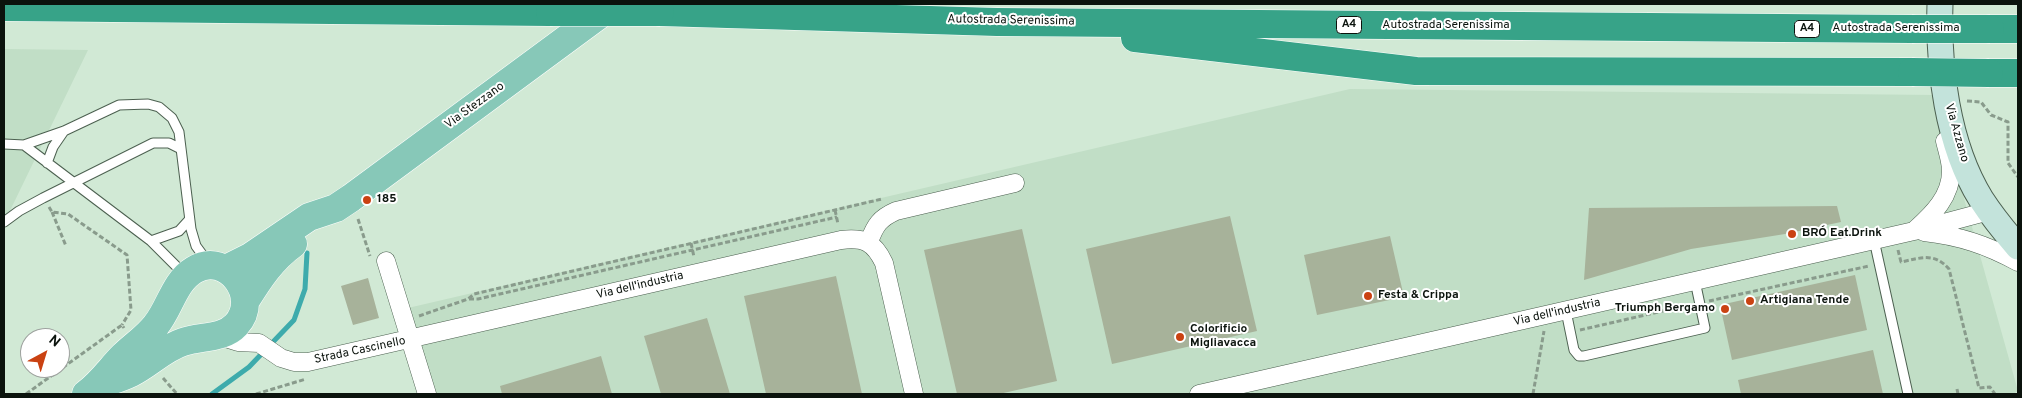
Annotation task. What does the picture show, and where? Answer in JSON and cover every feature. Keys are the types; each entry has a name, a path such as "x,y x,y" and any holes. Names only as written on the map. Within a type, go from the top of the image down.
{"highway":[{"name":"Autostrada Serenissima","path":"4,7 660,12 997,22 2018,29"},
{"path":"997,22 1416,71 2018,74"}],"main road":[{"name":"Via Stezzano","path":"93,389 132,372 176,344 215,336 232,329 242,316 246,304 262,274 280,253 322,223 343,203 614,4"},
{"name":"Via Stezzano","path":"93,389 124,356 144,340 200,274 250,257 309,217 343,203"},
{"path":"215,336 198,333 184,324 176,308 175,300 200,274 240,282 246,304"}],"street":[{"name":"Via Azzano","path":"1940,4 1938,37 1947,105 1966,170 1989,211 2018,247"},
{"name":"Via dell'industria","path":"1914,231 1938,208 1947,193 1952,170 1944,134 1947,105"},
{"path":"914,394 884,263 879,252 869,242 873,232 883,217 896,211 1015,183"},
{"name":"Via dell'industria","path":"1199,394 1894,236 1989,211"},
{"name":"Via dell'industria","path":"1914,231 1962,238 1985,246 2018,262"},
{"name":"Via dell'industria","path":"411,339 841,240 853,238 869,242"},
{"path":"386,261 411,339"},
{"path":"246,304 259,343"},
{"name":"Strada Cascinello","path":"215,336 238,342 259,343 281,358 294,362 308,362 411,339 427,394"}],"lane":[{"path":"4,144 24,145 64,131 119,105 148,104 160,107 172,118 179,132 189,220 196,246 200,274"},
{"path":"47,162 53,147 64,131"},
{"path":"4,222 19,211 43,198 153,143 169,143 181,149"},
{"path":"24,145 151,241 200,274"},
{"path":"151,241 180,231 189,220"},
{"path":"1874,240 1908,394"},
{"path":"1566,311 1574,350 1579,356 1705,328 1695,281"}],"path":[{"path":"1947,105 1981,102 1991,115 2008,122 2008,163 2018,177"},
{"path":"405,322 468,299 474,294 892,196 896,211"},
{"path":"43,198 52,212 66,246"},
{"path":"343,203 373,265 386,261"},
{"path":"52,212 68,214 127,255 131,310 122,325"},
{"path":"468,299 478,299 837,217"},
{"path":"1894,236 1901,262 1925,257 1934,258 1943,262 1949,269 1979,388 1990,387 1995,394"},
{"path":"1570,332 1879,264"},
{"path":"1533,394 1547,315"},
{"path":"1957,389 1958,394"}],"shaded area":[{"path":"4,49 88,50 4,223"},
{"path":"1350,89 1935,95 2018,391 2013,394 419,394 395,311"}],"building":[{"path":"1837,206 1841,222 1785,234 1691,249 1584,280 1589,208"},
{"path":"1230,216 1257,331 1112,364 1086,249"},
{"path":"1022,229 1057,381 999,394 957,394 924,250"},
{"path":"1390,236 1404,297 1317,315 1304,255"},
{"path":"1855,275 1867,330 1732,360 1720,305"},
{"path":"836,276 862,394 766,394 744,296"},
{"path":"368,278 379,318 353,325 341,286"},
{"path":"707,318 730,394 661,394 644,336"},
{"path":"1873,350 1883,394 1741,394 1738,380"},
{"path":"601,356 612,394 502,394 500,386"}],"waterway":[{"path":"212,394 249,367 294,320 305,289 307,253"}],"place":[{"name":"185","path":"367,200"},
{"name":"BRÓ Eat.Drink","path":"1792,234"},
{"name":"Festa & Crippa","path":"1368,296"},
{"name":"Artigiana Tende","path":"1750,301"},
{"name":"Triumph Bergamo","path":"1725,309"},
{"name":"Colorificio Migliavacca","path":"1180,337"}]}
